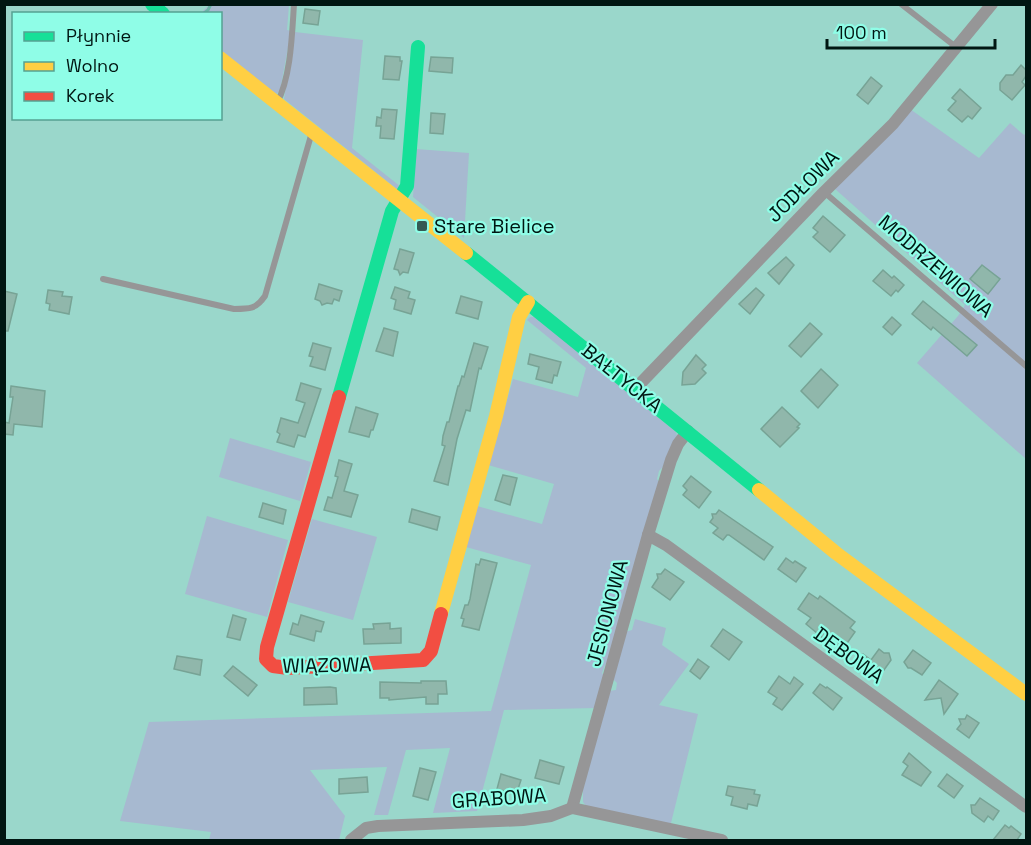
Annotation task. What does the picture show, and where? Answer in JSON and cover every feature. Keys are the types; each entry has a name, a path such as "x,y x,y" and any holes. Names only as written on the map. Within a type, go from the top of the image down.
{"street":[{"name":"JODŁOWA","path":"635,389 892,124 992,4"},
{"name":"WIĄZOWA","path":"418,47 407,186 392,211 267,647 266,659 273,666 288,668 411,662 423,660 431,651 496,416 519,317 528,302"},
{"name":"BAŁTYCKA","path":"222,60 528,302 836,553 1026,694"},
{"name":"JESIONOWA","path":"572,808 671,460 678,444 688,431"},
{"name":"DĘBOWA","path":"648,535 666,545 1026,807"},
{"name":"GRABOWA","path":"351,840 366,828 378,826 523,820 550,816 572,808 722,840"}],"lane":[{"path":"277,104 283,92 294,4"},
{"path":"901,4 956,47"},
{"path":"103,279 234,309 249,309 259,305 265,296 312,132"},
{"name":"MODRZEWIOWA","path":"824,192 1026,366"}],"shaded area":[{"path":"209,5 289,5 287,30 291,31 280,91 276,94 222,53 222,12 202,12"},
{"path":"295,32 363,40 352,148 401,187 398,190 284,99"},
{"path":"910,109 979,158 1010,123 1024,135 1026,133 1026,459 917,363 965,305 834,188"},
{"path":"416,149 469,153 464,238 413,197"},
{"path":"535,317 676,432 677,436 659,471 657,479 659,482 608,663 602,673 604,676 596,708 504,710 477,811 433,813 450,748 406,750 388,815 374,815 387,767 310,770 345,816 339,840 209,840 211,832 120,821 149,722 491,711 531,565 466,547 477,506 542,524 554,484 488,465 513,379 578,397 586,368 527,320"},
{"path":"230,438 311,462 300,501 219,477"},
{"path":"207,516 288,540 267,617 185,594"},
{"path":"312,519 377,537 353,620 288,602"},
{"path":"635,619 666,628 662,645 689,664 659,705 698,714 670,827 587,807 583,802 583,789 609,691 616,690 617,683 613,679 625,632 632,630"}],"building":[{"path":"305,9 320,11 318,25 303,23"},
{"path":"385,56 400,57 402,61 399,80 383,79"},
{"path":"431,57 453,58 452,73 429,71"},
{"path":"1021,65 1026,70 1026,76 1022,82 1025,85 1012,100 1000,90 1000,83 1006,75 1013,75"},
{"path":"871,77 882,86 868,104 857,95"},
{"path":"960,89 981,108 972,119 968,116 962,122 948,110 956,101 952,98"},
{"path":"382,109 397,110 394,139 380,138 381,126 376,126 377,117 381,118"},
{"path":"431,113 445,114 443,134 430,133"},
{"path":"823,216 845,235 830,252 813,237 818,232 813,228"},
{"path":"400,249 414,253 408,273 403,272 400,275 398,270 394,269"},
{"path":"786,257 794,265 779,284 768,273"},
{"path":"982,265 1000,279 988,294 970,279"},
{"path":"883,270 904,285 891,296 873,281"},
{"path":"319,284 342,291 339,301 334,299 332,304 322,305 315,299"},
{"path":"395,287 410,292 408,298 415,300 411,314 394,309 396,300 391,298"},
{"path":"756,288 764,295 750,314 739,304"},
{"path":"48,290 63,292 62,296 72,297 69,314 49,310 50,304 46,303"},
{"path":"4,291 17,294 8,331 4,331"},
{"path":"461,296 482,302 478,319 456,313"},
{"path":"923,301 977,345 967,356 933,327 931,330 912,314"},
{"path":"892,317 901,325 892,335 883,327"},
{"path":"810,323 822,334 801,357 789,346"},
{"path":"384,328 398,332 393,356 376,351"},
{"path":"313,343 331,348 325,370 310,366 313,357 309,356"},
{"path":"474,343 488,347 481,369 479,368 470,411 466,410 457,439 448,485 434,481 445,446 442,445 447,422 449,422 458,386 462,376 464,377"},
{"path":"530,354 561,362 557,376 554,375 552,383 536,379 539,367 528,364"},
{"path":"696,355 706,365 702,369 706,373 695,384 682,385 683,372"},
{"path":"821,369 838,385 818,408 801,391"},
{"path":"301,383 321,389 305,437 298,435 294,447 277,442 280,434 277,432 281,418 298,423 305,403 296,400"},
{"path":"11,386 45,391 42,427 14,424 13,435 4,434 4,422 9,423 13,397 10,397"},
{"path":"356,407 378,414 369,437 349,432"},
{"path":"782,407 800,424 797,427 799,428 780,447 761,429"},
{"path":"339,460 352,464 344,491 358,495 351,517 324,510 328,497 332,498 338,477 335,476"},
{"path":"503,475 517,478 510,505 495,500"},
{"path":"691,476 711,492 699,508 683,495 687,490 683,486"},
{"path":"263,503 286,510 283,524 259,517"},
{"path":"412,509 440,517 437,530 409,522"},
{"path":"719,510 773,547 764,560 729,535 723,540 713,533 718,528 710,522 713,518 712,514 716,514"},
{"path":"786,558 806,568 796,582 778,569"},
{"path":"481,559 497,563 479,630 462,626 464,619 461,618 465,605 468,605 470,599 476,564 479,565"},
{"path":"665,569 684,582 670,600 652,587 658,578 657,574 661,574"},
{"path":"809,593 818,599 820,596 855,622 850,628 855,632 843,649 832,641 830,644 806,624 811,618 798,609"},
{"path":"233,615 246,619 240,640 227,637"},
{"path":"301,615 324,622 321,632 316,631 314,641 290,634 293,623 298,625"},
{"path":"390,623 390,629 401,628 401,643 364,644 363,629 374,629 373,624"},
{"path":"723,629 742,642 729,660 711,646"},
{"path":"879,649 884,653 889,653 891,660 884,670 881,668 875,676 856,663 863,654 871,660"},
{"path":"913,650 931,663 922,675 908,668 904,662"},
{"path":"177,656 202,660 200,675 174,669"},
{"path":"698,659 709,667 700,679 690,671"},
{"path":"233,666 257,685 248,696 224,676"},
{"path":"779,676 790,684 794,677 803,684 782,710 773,704 777,698 768,692"},
{"path":"939,680 958,694 944,714 941,698 925,700"},
{"path":"421,681 446,681 447,694 438,694 438,704 426,704 426,697 389,700 389,698 380,698 380,682 421,683"},
{"path":"820,684 842,698 833,710 813,693"},
{"path":"304,688 336,688 337,704 304,705"},
{"path":"967,715 979,723 969,738 957,729 961,724 959,719 965,719"},
{"path":"909,753 931,772 921,786 902,775 908,766 903,762"},
{"path":"540,760 564,767 559,784 535,778"},
{"path":"420,768 436,772 428,800 413,796"},
{"path":"501,774 521,780 516,795 497,789"},
{"path":"947,774 963,786 954,798 938,786"},
{"path":"367,777 368,792 339,794 339,779"},
{"path":"728,786 755,790 754,794 760,795 757,806 748,804 747,809 731,805 733,797 726,795"},
{"path":"980,798 999,811 993,820 988,816 984,822 972,813 971,805 975,805"},
{"path":"1005,825 1009,828 1011,826 1021,834 1017,840 993,840"}],"waterway":[{"path":"206,12 211,4"}],"traffic: fast":[{"path":"152,4 161,12"},
{"path":"339,397 392,211 407,186 418,47"},
{"path":"466,253 759,490"}],"traffic: slow":[{"path":"222,60 466,253"},
{"path":"441,614 496,416 519,317 528,302"},
{"path":"759,490 836,553 1026,694"}],"traffic: jam":[{"path":"339,397 267,647 266,659 273,666 288,668 423,660 431,651 441,614"}],"place":[{"name":"Stare Bielice","path":"422,226"}]}
